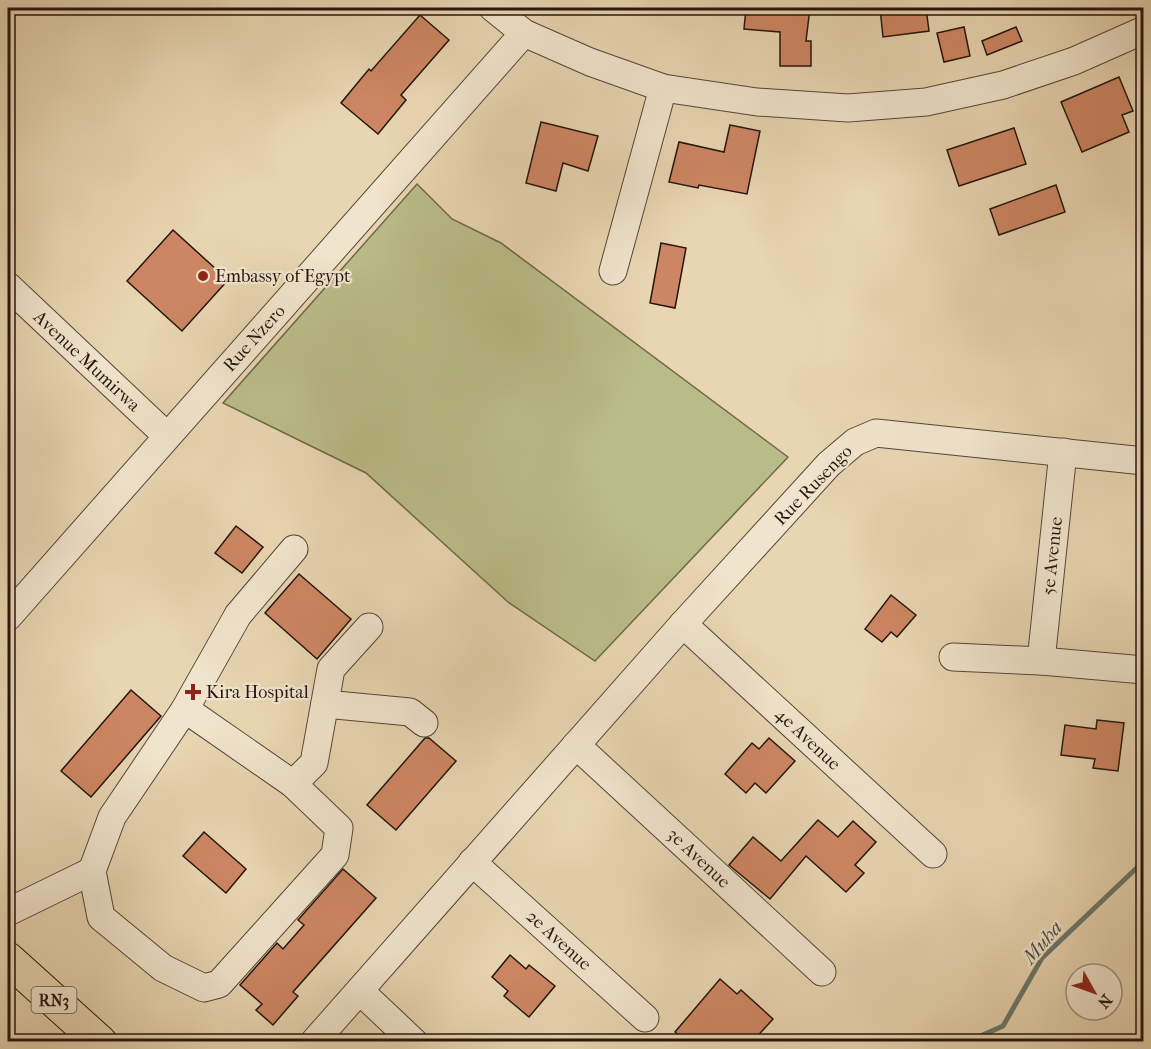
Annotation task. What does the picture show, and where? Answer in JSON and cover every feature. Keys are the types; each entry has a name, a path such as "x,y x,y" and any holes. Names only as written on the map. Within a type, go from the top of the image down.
{"highway":[{"name":"RN3","path":"8,959 100,1041"}],"street":[{"path":"494,8 525,33 590,62 663,88 757,102 848,108 926,102 1013,82 1074,62 1143,30"},
{"name":"Rue Nzero","path":"8,617 525,33"},
{"path":"613,271 663,88"},
{"name":"Avenue Mumirwa","path":"8,286 167,436"},
{"name":"Rue Rusengo","path":"314,1041 683,624 829,464 855,442 876,433 1143,461"},
{"name":"5e Avenue","path":"1041,661 1063,452"},
{"path":"185,708 293,784 339,828 335,855 219,984 204,988 163,968 101,917 92,872 112,817 185,708 238,615 294,549"},
{"name":"4e Avenue","path":"683,624 933,854"},
{"path":"293,784 314,763 331,669 369,627"},
{"path":"953,657 1041,661 1143,670"},
{"path":"325,704 410,712 424,723"},
{"name":"3e Avenue","path":"576,745 822,972"},
{"name":"2e Avenue","path":"472,862 645,1018"},
{"path":"8,912 92,872"},
{"path":"360,991 414,1041"}],"green space":[{"path":"417,184 452,219 501,243 788,457 595,661 508,602 366,473 223,403"}],"building":[{"path":"746,8 810,8 806,41 811,41 811,66 780,66 780,32 744,29"},
{"path":"880,8 926,8 929,31 883,37"},
{"path":"420,15 449,40 401,95 406,100 378,134 341,103 369,69 371,71"},
{"path":"964,27 970,56 944,62 937,33"},
{"path":"1016,27 1022,41 987,55 982,41"},
{"path":"1119,77 1133,111 1122,115 1129,132 1082,152 1061,102"},
{"path":"541,122 598,136 588,171 563,163 556,191 526,183"},
{"path":"730,125 760,131 747,194 669,182 679,142 724,152"},
{"path":"1014,128 1026,164 959,186 947,150"},
{"path":"1056,185 1065,212 999,235 990,209"},
{"path":"173,230 228,280 182,331 127,281"},
{"path":"661,243 686,248 675,308 650,303"},
{"path":"236,526 263,547 242,573 215,553"},
{"path":"299,574 351,619 317,659 265,613"},
{"path":"891,595 916,615 897,637 891,632 882,642 865,629"},
{"path":"131,690 161,716 91,797 61,771"},
{"path":"1097,720 1124,723 1118,771 1093,768 1095,759 1061,755 1065,725 1096,729"},
{"path":"425,738 429,738 456,761 396,830 367,805"},
{"path":"769,738 795,761 766,793 755,783 746,793 725,774 752,743 759,749"},
{"path":"818,820 838,837 853,821 876,842 855,865 864,873 846,892 806,856 770,899 729,865 753,837 781,861"},
{"path":"204,832 246,869 226,893 183,856"},
{"path":"343,869 376,898 293,992 298,996 273,1025 256,1010 262,1004 240,985 277,943 283,949 304,925 298,920"},
{"path":"510,955 526,969 529,965 555,986 529,1017 504,996 508,991 492,977"},
{"path":"720,979 737,994 741,990 773,1019 753,1041 686,1041 675,1032"}],"waterway":[{"name":"Muha","path":"967,1042 1003,1026 1042,958 1144,861"}],"place":[{"name":"Embassy of Egypt","path":"203,276"},
{"name":"Kira Hospital","path":"193,692"}]}
